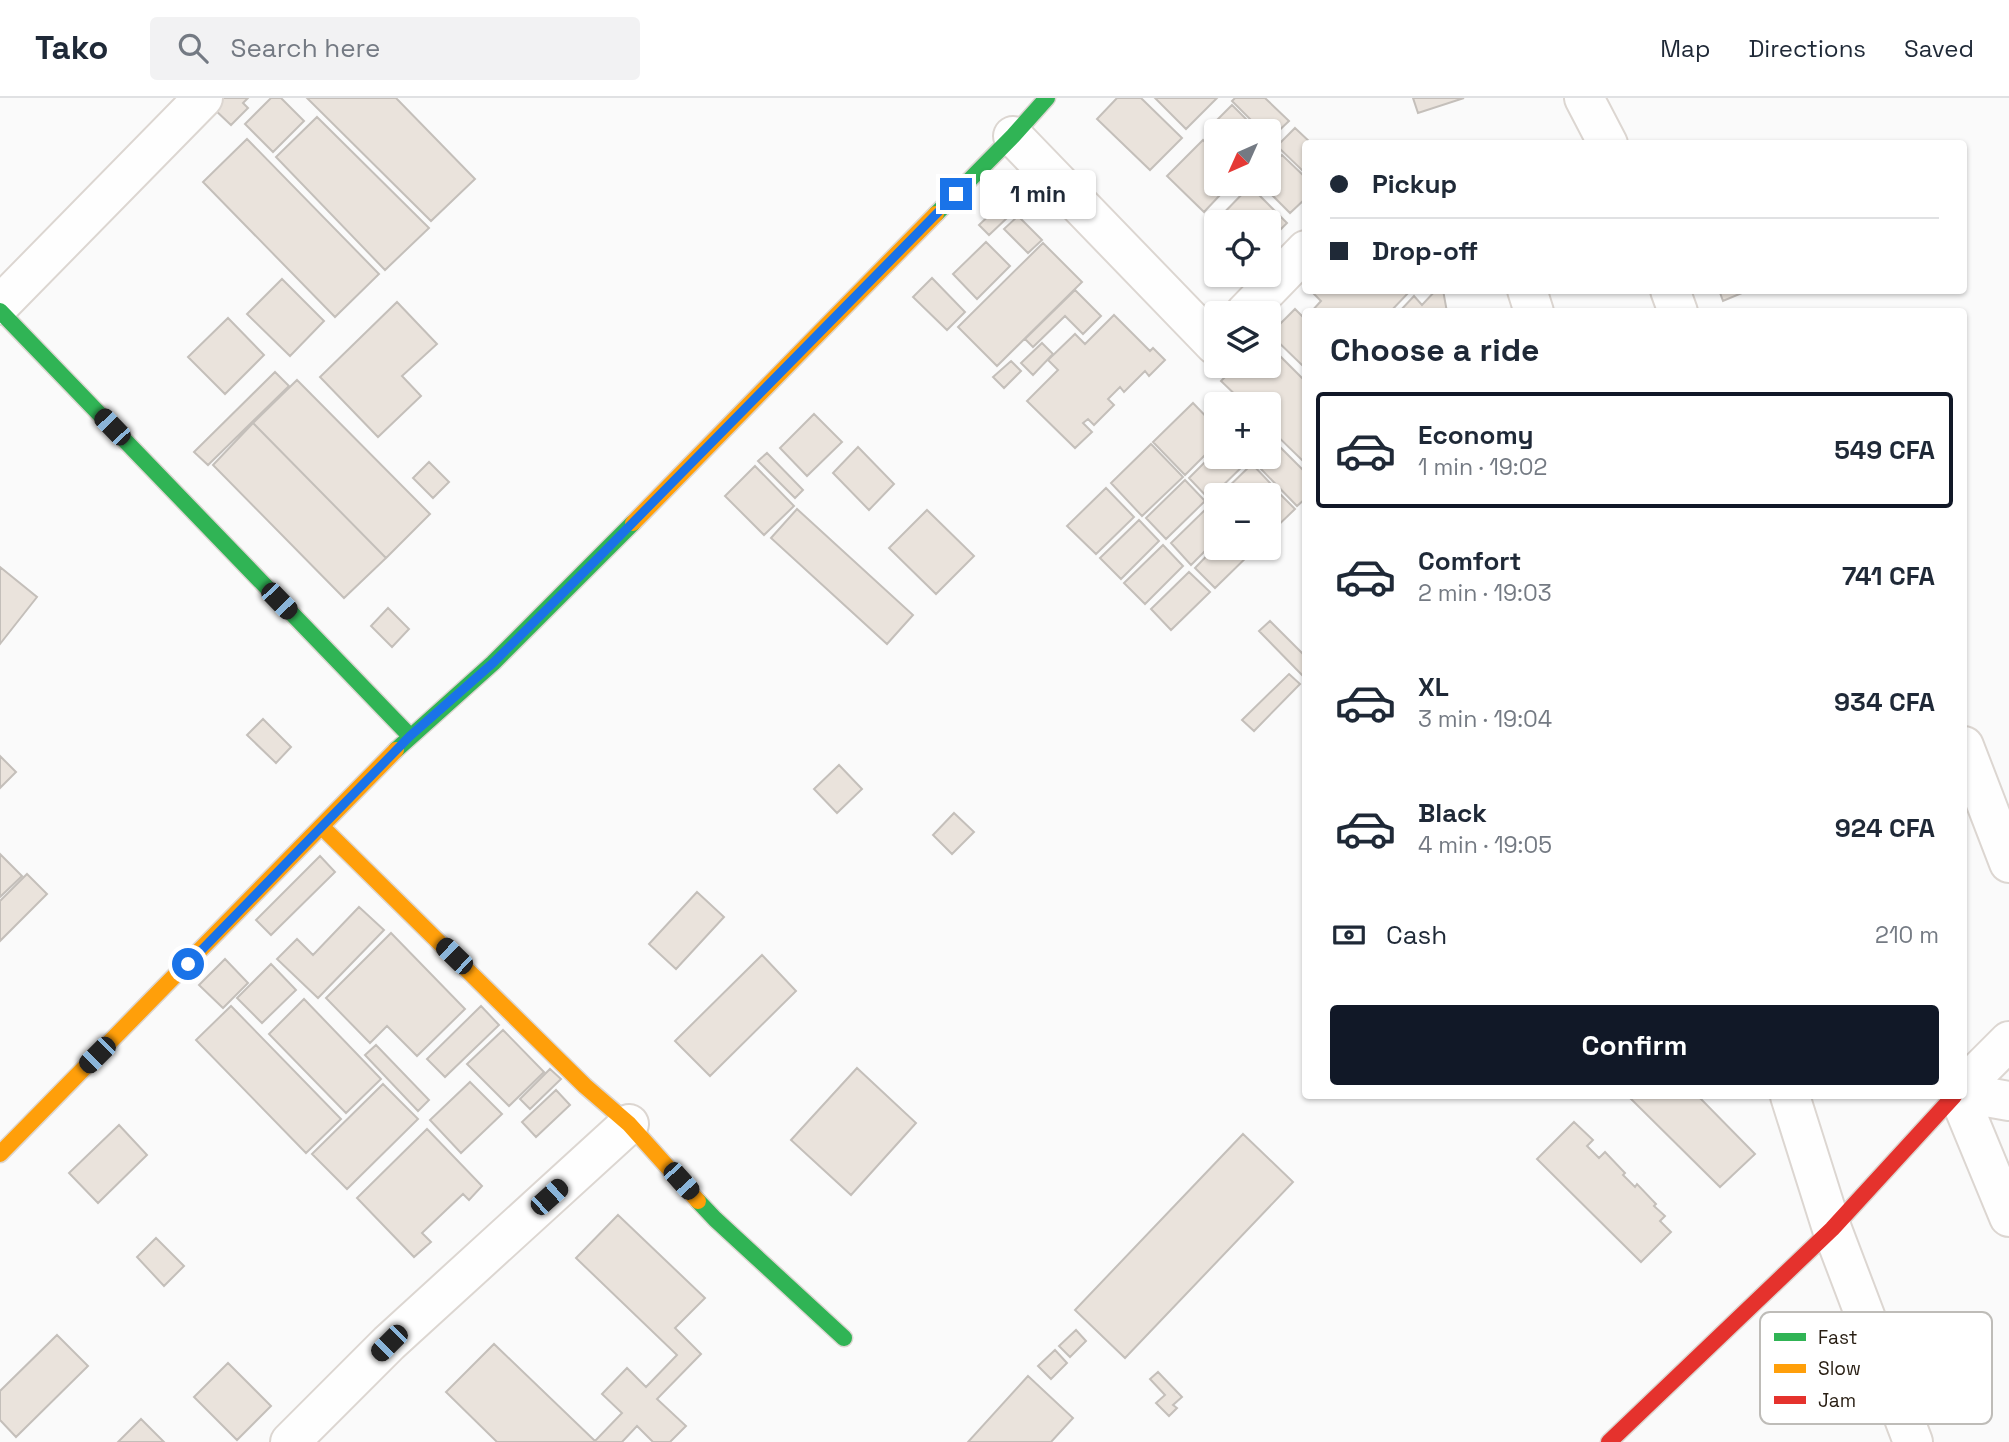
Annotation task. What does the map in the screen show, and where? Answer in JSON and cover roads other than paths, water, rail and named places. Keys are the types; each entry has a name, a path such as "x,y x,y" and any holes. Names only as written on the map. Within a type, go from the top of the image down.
{"street":[{"path":"0,305 203,98"},
{"path":"0,1154 410,736 493,663 589,568 1013,136 1047,98"},
{"path":"1584,98 1606,140"},
{"path":"1013,136 1204,334"},
{"path":"1257,301 1302,254"},
{"path":"0,311 410,736"},
{"path":"1967,754 2009,863"},
{"path":"322,827 585,1086 629,1124 715,1219 844,1338"},
{"path":"1967,1083 2009,1041"},
{"path":"1967,1094 2009,1101"},
{"path":"1791,1099 1832,1229 1864,1312"},
{"path":"1609,1442 1832,1229 1953,1099"},
{"path":"1957,1099 2009,1217"},
{"path":"290,1442 389,1343 629,1124"},
{"path":"1906,1424 1913,1442"}]}
